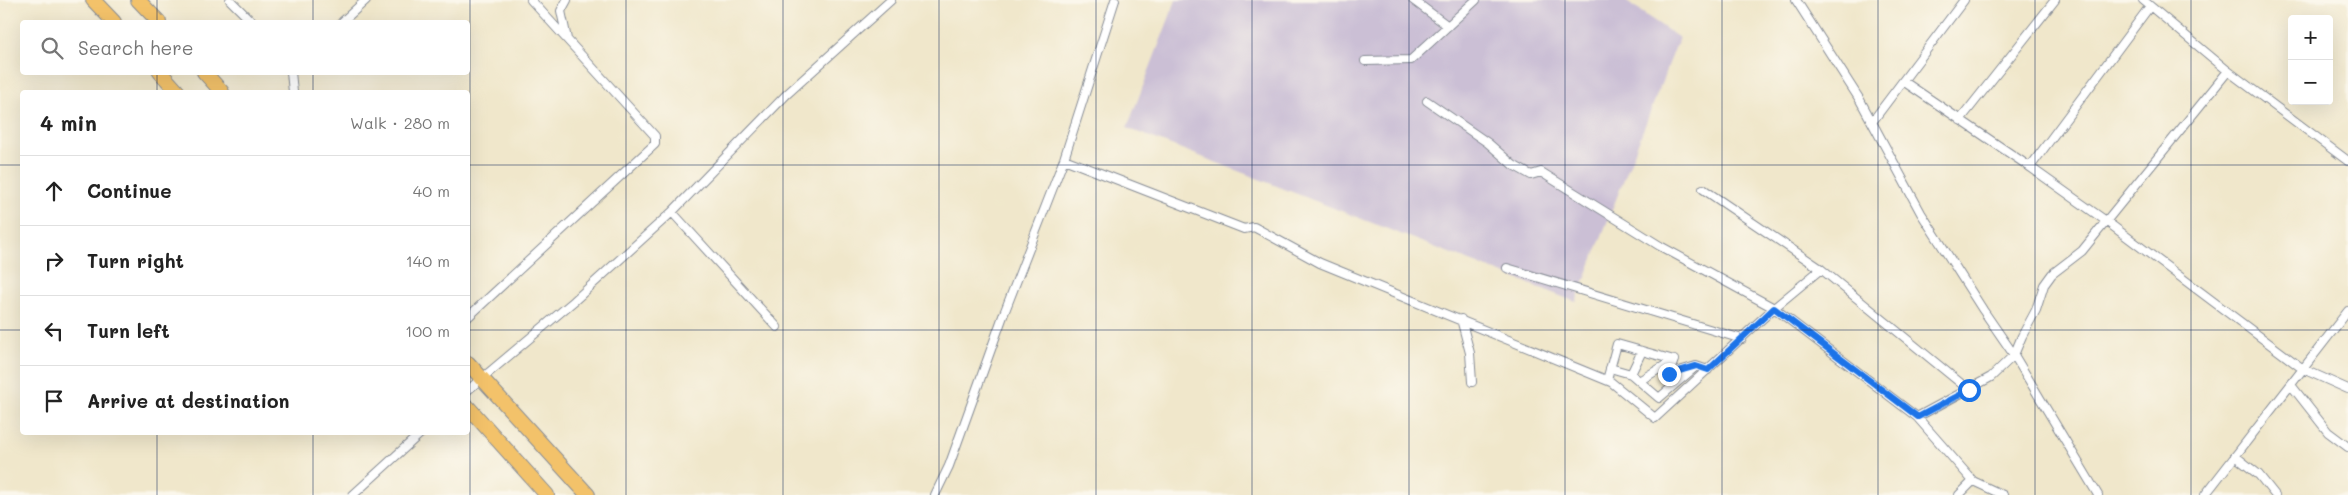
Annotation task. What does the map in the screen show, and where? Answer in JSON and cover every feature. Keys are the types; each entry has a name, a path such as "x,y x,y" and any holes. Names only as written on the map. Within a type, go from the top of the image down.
{"highway":[{"path":"93,0 112,20"},
{"path":"138,0 157,20"},
{"path":"163,75 176,90"},
{"path":"207,75 220,90"},
{"path":"470,365 588,495"},
{"path":"470,409 547,495"}],"street":[{"path":"230,0 250,20"},
{"path":"344,20 366,0"},
{"path":"470,315 655,144 655,136 531,0"},
{"path":"567,0 561,11 568,40"},
{"path":"470,388 574,301 672,212 787,94 891,0"},
{"path":"935,495 949,466 1003,316 1064,160 1116,0"},
{"path":"1412,0 1448,26"},
{"path":"1365,61 1411,60 1476,0"},
{"path":"1796,0 1872,122 1921,212 2014,355 2098,495"},
{"path":"1872,122 1964,0"},
{"path":"1960,120 2055,0"},
{"path":"2030,167 2147,3 2228,71 2348,161"},
{"path":"1918,417 1991,377 2014,355 2036,310 2044,285 2052,274 2082,251 2228,71"},
{"path":"291,75 293,90"},
{"path":"1903,81 2106,221 2303,369 2348,389"},
{"path":"1427,101 1488,143 1513,165 1531,175 1542,172 1660,246 1774,308 1918,417 1973,481 2002,495"},
{"path":"1064,160 1244,229 1254,228 1320,263 1461,319 1570,367 1612,382 1655,418 1774,308 1821,269"},
{"path":"1703,188 1821,269 1969,390"},
{"path":"672,212 777,327"},
{"path":"1507,268 1742,339"},
{"path":"2205,495 2348,311"},
{"path":"1461,319 1470,353 1472,382"},
{"path":"1607,380 1617,344 1674,360"},
{"path":"1631,374 1642,351"},
{"path":"1674,360 1669,374 1696,366 1708,370"},
{"path":"1639,381 1674,360"},
{"path":"1610,368 1631,374 1659,398 1696,366"},
{"path":"2291,385 2328,432 2348,447"},
{"path":"353,495 419,435"},
{"path":"2235,456 2259,475 2275,495"},
{"path":"1959,495 1973,481"}],"shaded area":[{"path":"1176,0 1624,0 1679,38 1576,302 1127,128"}],"route":[{"path":"1669,374 1696,366 1708,370 1774,308 1918,417 1969,390"}]}
